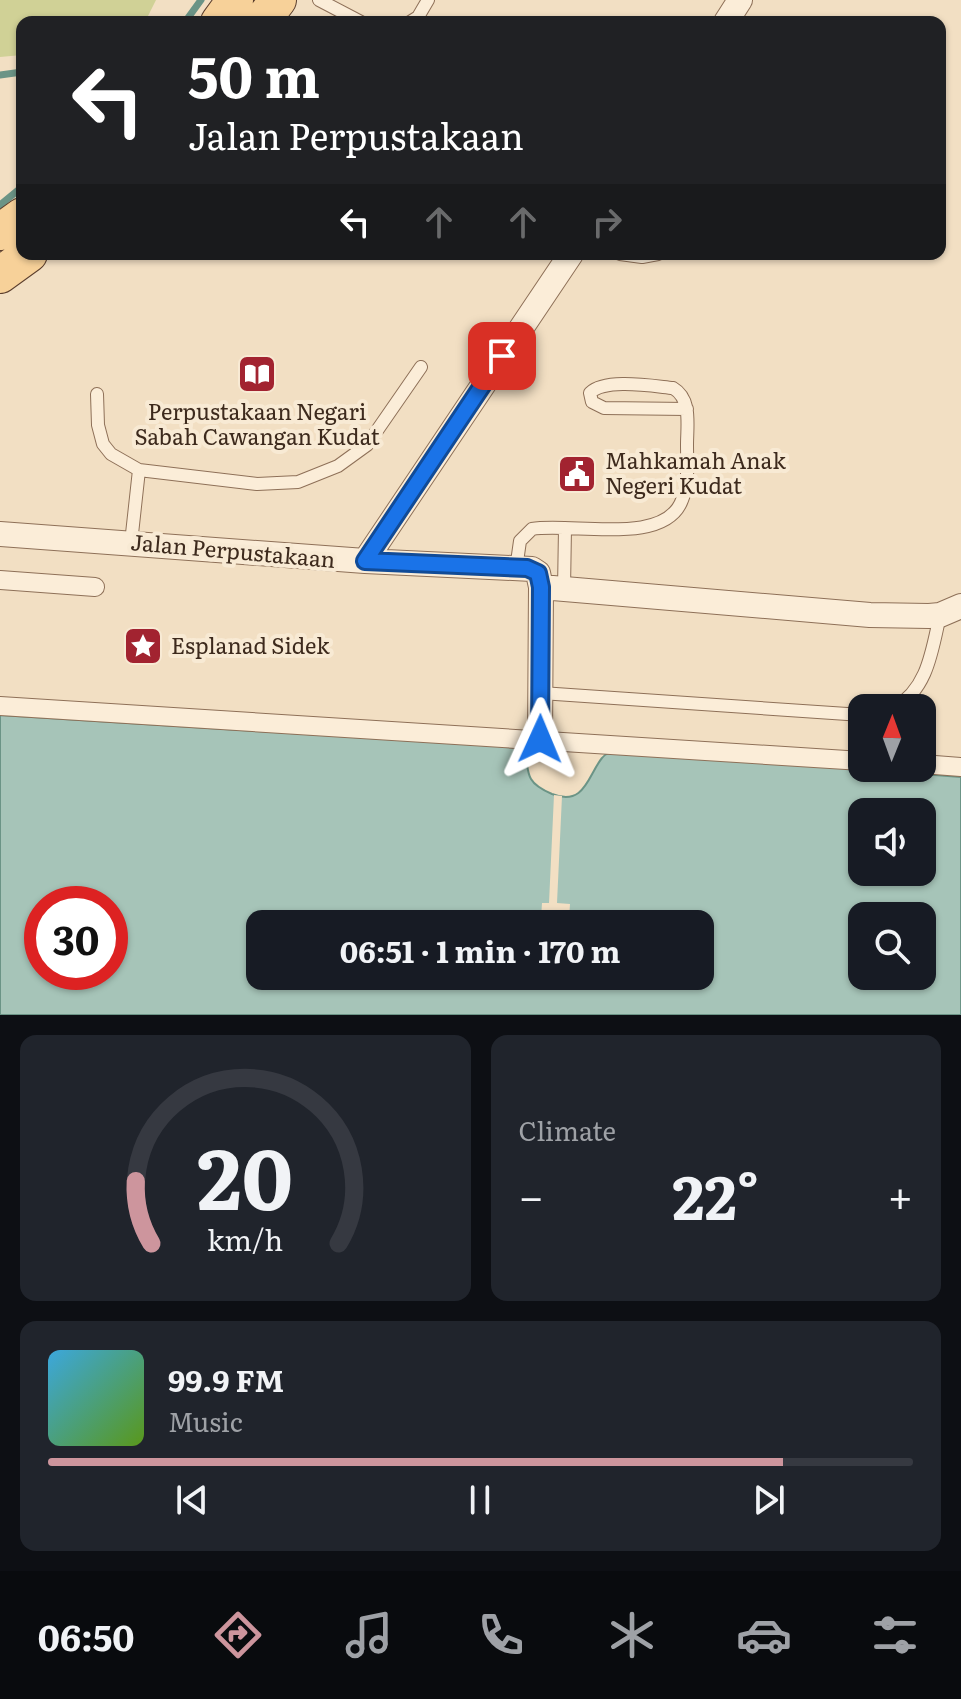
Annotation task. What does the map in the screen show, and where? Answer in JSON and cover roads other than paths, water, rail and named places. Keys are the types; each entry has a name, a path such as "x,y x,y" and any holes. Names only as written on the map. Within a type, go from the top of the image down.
{"main road":[{"path":"266,16 278,0"},
{"path":"0,275 21,260"}],"street":[{"path":"365,561 567,260"},
{"name":"Jalan Perpustakaan","path":"0,534 516,569"},
{"path":"516,569 535,571 552,588 870,615 950,610"},
{"path":"0,580 95,587"},
{"path":"540,739 541,693 552,588"},
{"path":"0,706 848,760"},
{"path":"936,765 961,767"}],"lane":[{"path":"319,0 350,16"},
{"path":"97,394 98,425 103,444 111,454 139,470 257,484 298,482 338,466 367,445 421,367"},
{"path":"516,569 517,549 527,531 536,528 647,528 674,515 682,502 685,491 687,409 681,393 673,388 607,385 597,387 590,393 593,404 604,408 687,409"},
{"path":"131,543 139,470"},
{"path":"552,588 565,528"},
{"path":"912,694 922,680 950,610"},
{"path":"541,693 848,714"}],"waterway":[{"path":"189,16 201,0"},
{"path":"0,75 16,73"},
{"path":"0,205 16,192"}],"place":[{"name":"Perpustakaan Negari Sabah Cawangan Kudat","path":"257,374"},
{"name":"Mahkamah Anak Negeri Kudat","path":"577,474"},
{"name":"Esplanad Sidek","path":"143,646"}]}
